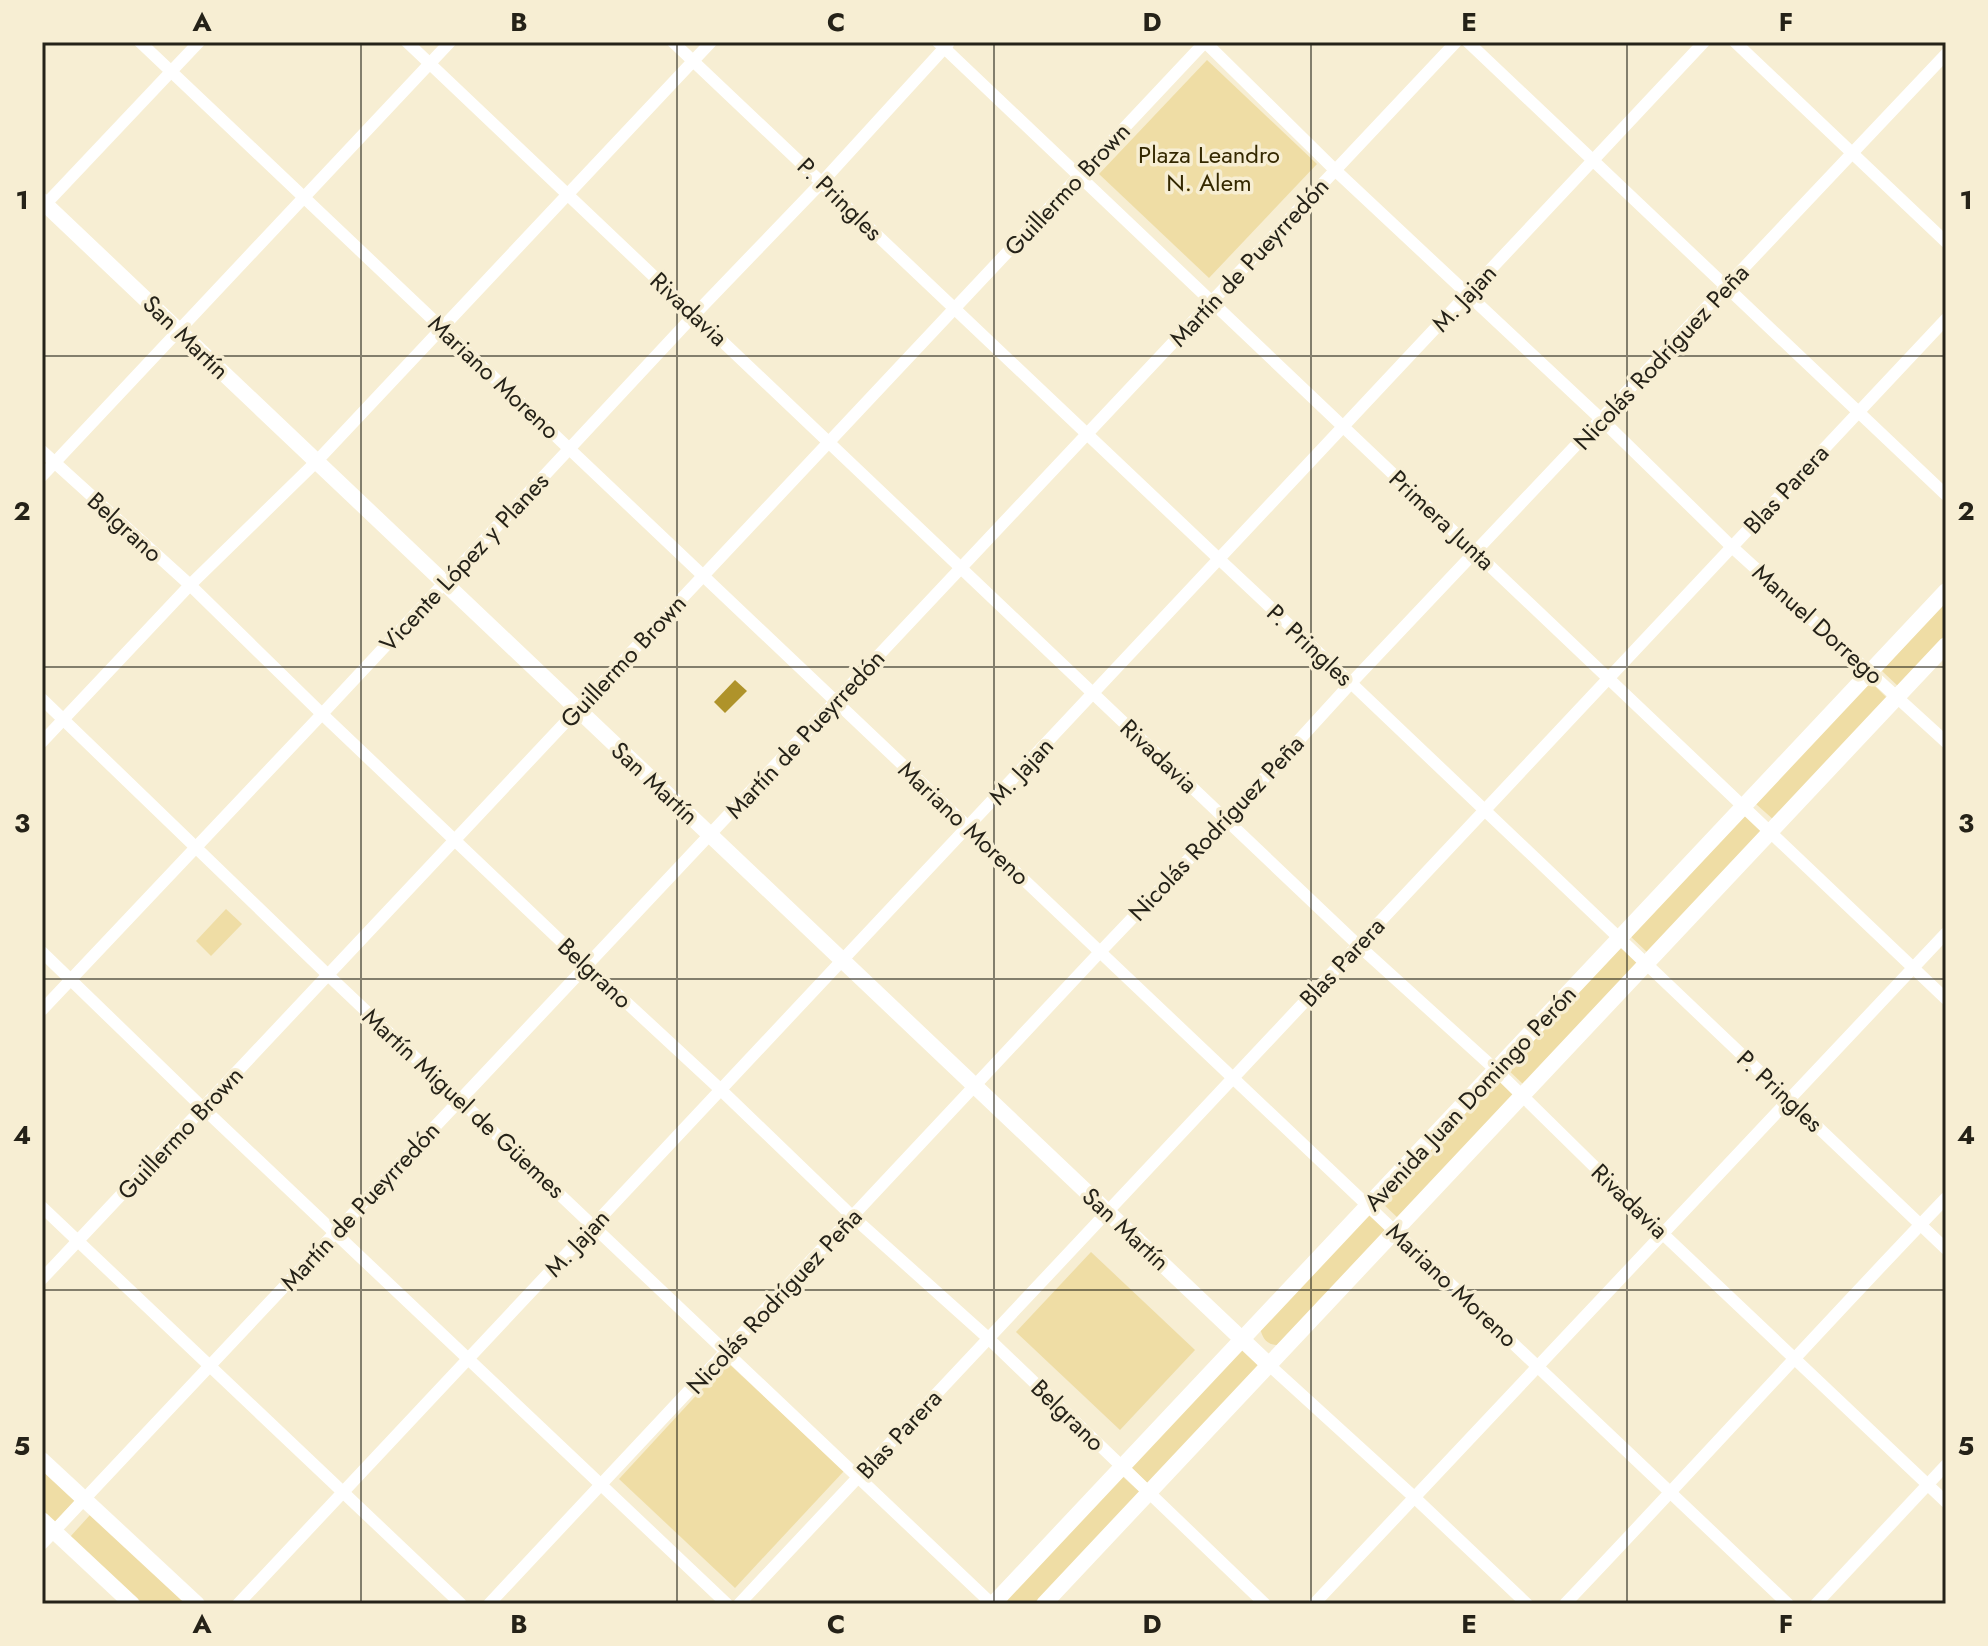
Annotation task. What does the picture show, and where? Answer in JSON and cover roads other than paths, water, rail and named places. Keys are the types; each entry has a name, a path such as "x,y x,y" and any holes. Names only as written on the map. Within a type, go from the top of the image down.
{"main road":[{"name":"San Martín","path":"43,205 180,331 1269,1365"},
{"name":"Avenida Juan Domingo Perón","path":"993,1604 1946,591"},
{"name":"Avenida Juan Domingo Perón","path":"1044,1604 1946,645"},
{"path":"42,1460 197,1604"},
{"path":"48,1526 132,1604"}],"street":[{"name":"Mariano Moreno","path":"140,42 1788,1604"},
{"path":"43,205 199,42"},
{"name":"Rivadavia","path":"407,42 1358,945 1496,1070 1663,1234 1946,1502"},
{"path":"42,476 450,42"},
{"name":"P. Pringles","path":"673,42 1946,1249"},
{"path":"42,742 190,585 316,462 711,42"},
{"name":"Manuel Dorrego","path":"1205,42 1335,170 1602,420 1732,547 1946,742"},
{"name":"Guillermo Brown","path":"42,1279 1205,42"},
{"name":"Martín de Pueyrredón","path":"42,1544 48,1526 84,1500 1456,42"},
{"path":"1468,42 1946,495"},
{"name":"M. Jajan","path":"238,1604 1704,42"},
{"path":"1735,42 1946,242"},
{"name":"Primera Junta","path":"944,44 1079,177 1477,551 1946,999"},
{"name":"Vicente López y Planes","path":"42,1010 822,182 944,44"},
{"name":"Nicolás Rodríguez Peña","path":"489,1604 1351,683 1946,54"},
{"name":"Blas Parera","path":"739,1604 1946,319"},
{"name":"Belgrano","path":"42,451 190,585 587,966 853,1217 988,1338 1265,1604"},
{"name":"Martín Miguel de Güemes","path":"42,699 328,975 993,1604"},
{"path":"1314,1604 1946,933"},
{"path":"42,952 727,1604"},
{"path":"1565,1604 1946,1198"},
{"path":"42,1207 461,1604"},
{"path":"1269,1365 1527,1604"},
{"path":"1816,1604 1946,1465"}],"park label":[{"name":"Plaza Leandro N. Alem","path":"1209,168"}]}
